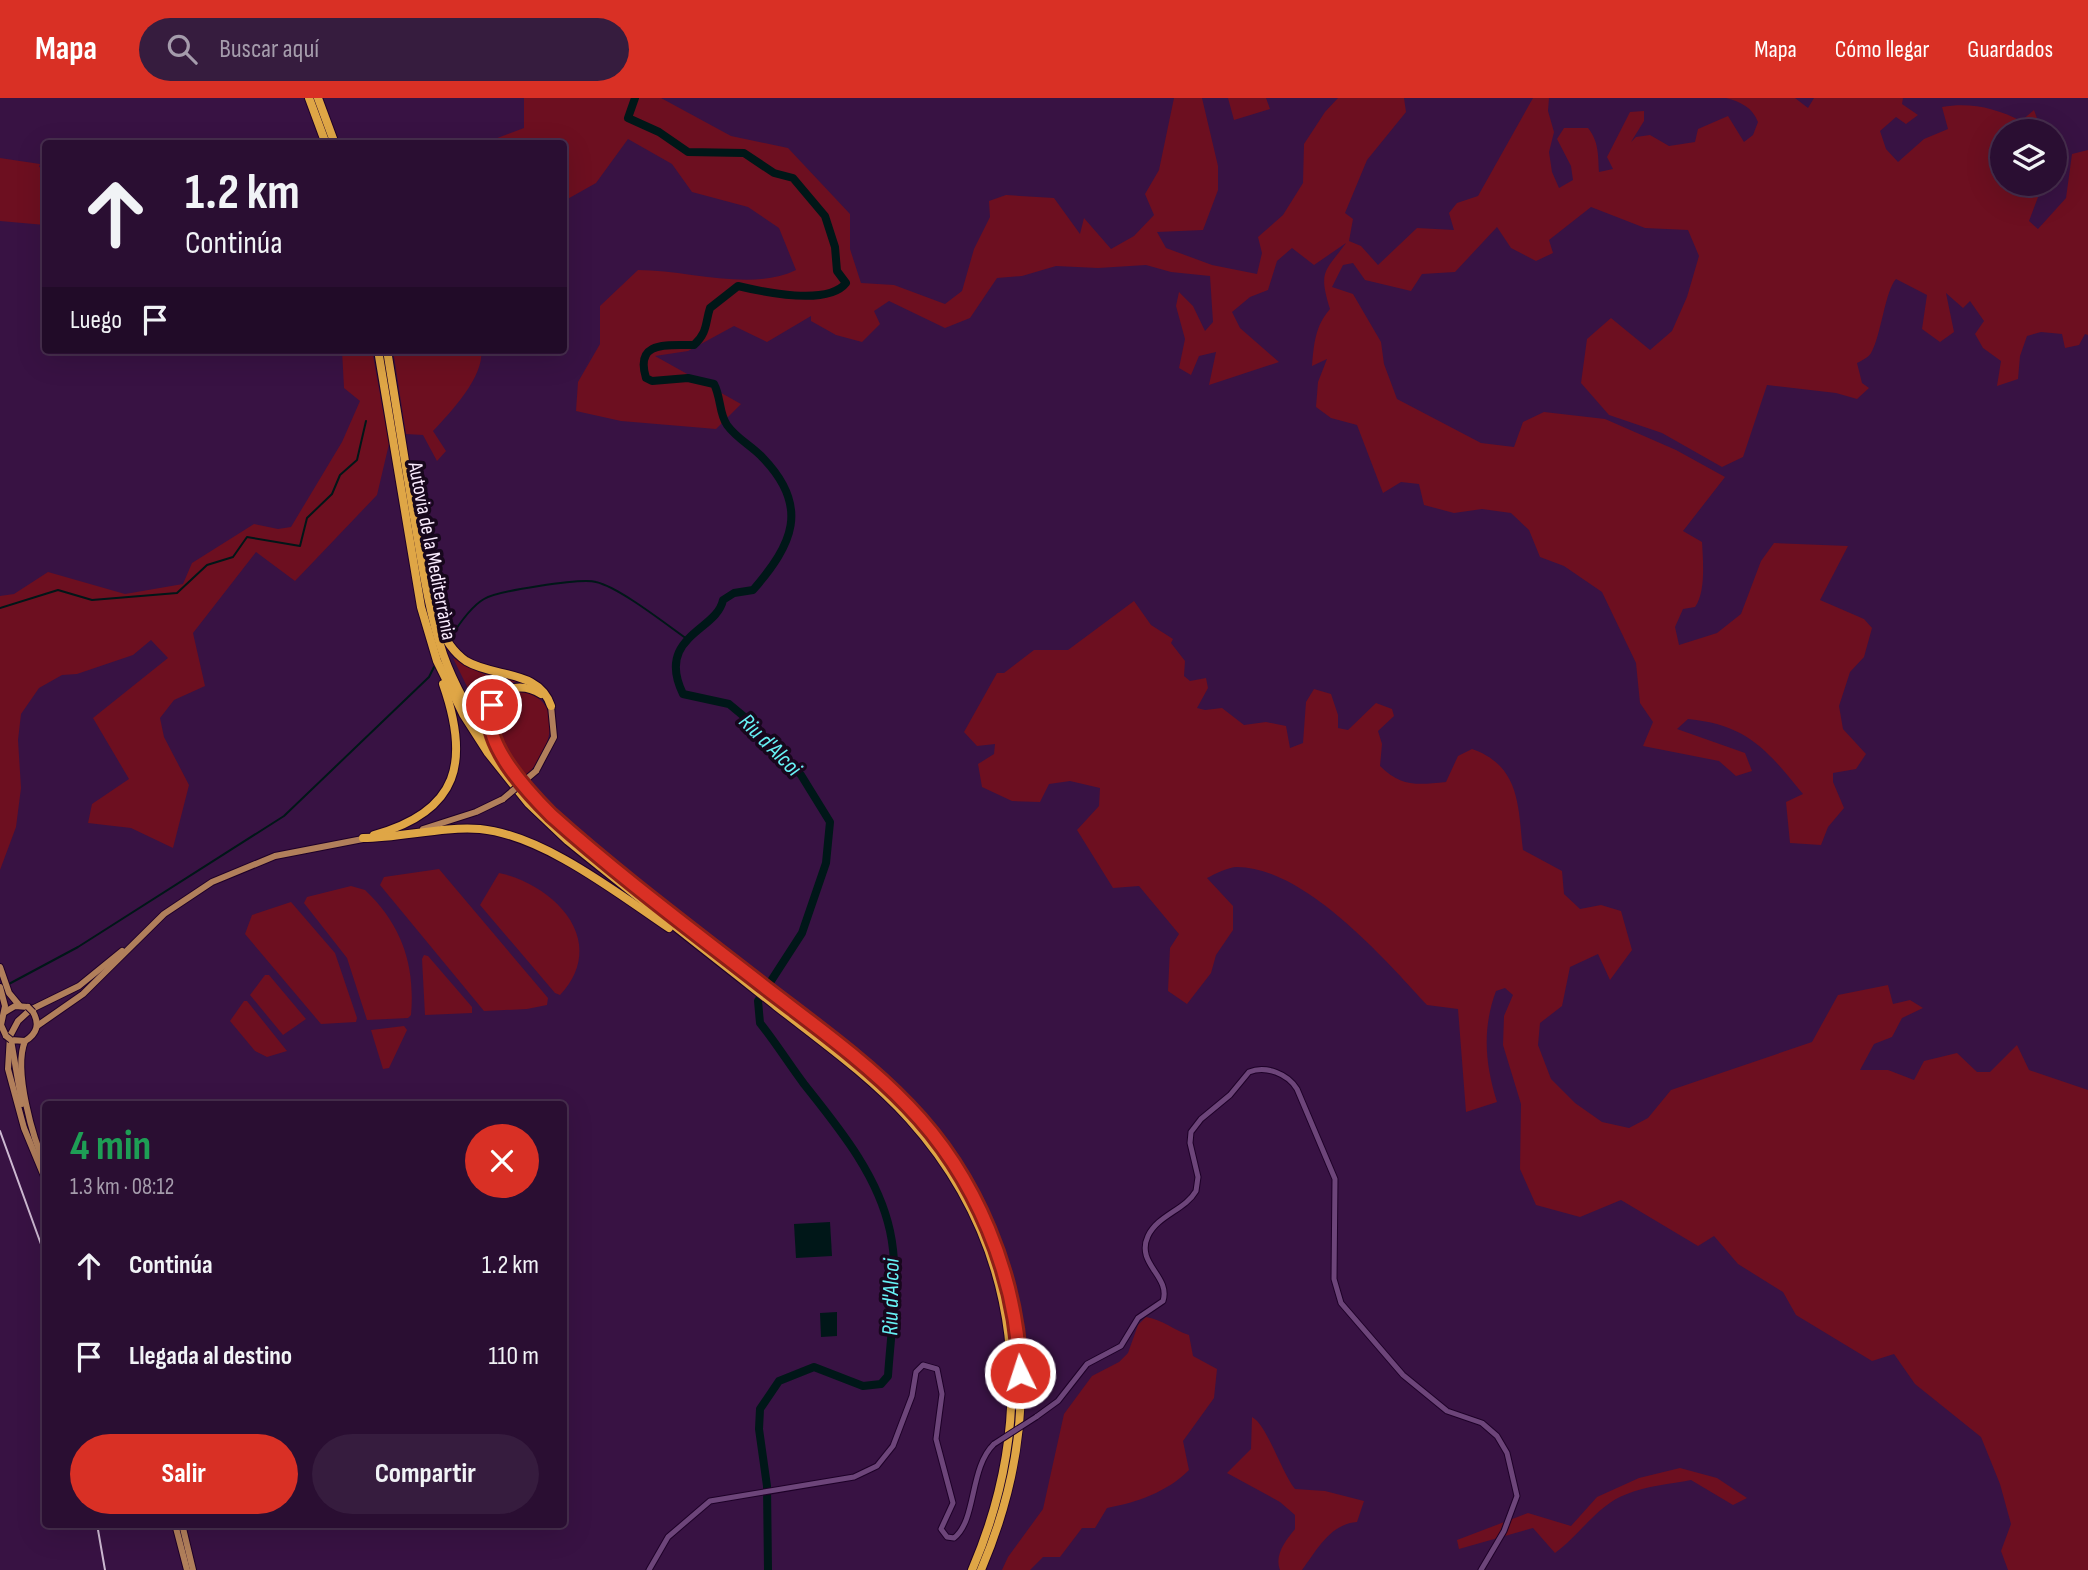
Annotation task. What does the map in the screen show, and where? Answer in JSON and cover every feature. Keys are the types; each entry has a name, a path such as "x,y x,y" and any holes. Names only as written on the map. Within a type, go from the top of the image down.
{"highway":[{"path":"309,98 325,140"},
{"path":"318,98 334,140"},
{"name":"Autovia de la Mediterrània","path":"379,354 438,636 455,683 474,718 514,775 551,815 727,968 855,1068 921,1127 971,1210 995,1271 1011,1347 1012,1411 1009,1449 996,1507 972,1570"},
{"name":"Autovia de la Mediterrània","path":"387,354 421,607 438,661 463,715 509,781 568,841 682,930 856,1059 951,1159 984,1217 1006,1283 1018,1338 1021,1391 1015,1461 1006,1503 981,1570"},
{"path":"428,594 438,625 455,652 474,665 529,681 544,693 551,706"},
{"path":"363,838 417,820 437,802 450,781 457,756 457,733 438,661"},
{"path":"514,775 491,728 492,705 502,693 521,687 535,690 551,706"},
{"path":"363,838 398,838 468,829 511,835 682,930"}],"main road":[{"path":"42,1171 29,1140 7,1062 8,1041 14,1027 35,1006 79,986 196,891 251,864 363,838 403,834 447,822 503,799 536,771 554,737 551,706"},
{"path":"42,1157 33,1133 27,1101 21,1055 25,1041 34,1034 37,1026 83,994 150,926"},
{"path":"0,967 9,993 19,1005 32,1011 53,1014"},
{"path":"0,987 5,1012 1,1025 9,1038 29,1140"},
{"path":"5,1012 19,1005"},
{"path":"32,1011 37,1026"},
{"path":"9,1038 25,1041"},
{"path":"176,1528 185,1570"},
{"path":"182,1528 193,1570"}],"street":[{"path":"649,1570 668,1537 707,1502 859,1476 881,1463 893,1446 912,1396 916,1372 926,1364 937,1369 941,1388 936,1439 952,1497 952,1508 942,1529 947,1537 954,1538 962,1530 979,1467 994,1444 1058,1401 1087,1364 1121,1346 1135,1321 1163,1301 1164,1289 1148,1265 1144,1249 1154,1227 1189,1201 1196,1191 1198,1177 1190,1143 1194,1127 1230,1095 1249,1072 1261,1069 1279,1073 1291,1080 1335,1179 1334,1279 1342,1305 1403,1375 1447,1411 1482,1423 1497,1436 1507,1453 1517,1487 1517,1499 1504,1531 1481,1570"}],"shaded area":[{"path":"524,98 661,98 731,136 788,148 850,214 850,249 861,283 894,285 945,304 962,291 974,249 990,217 989,201 1006,195 1054,198 1080,234 1084,218 1111,249 1134,236 1154,215 1145,194 1159,170 1174,98 1202,98 1218,166 1218,190 1203,230 1157,232 1166,248 1212,265 1257,274 1262,253 1258,237 1283,215 1303,183 1304,144 1325,112 1338,98 1404,98 1406,112 1367,160 1345,213 1353,219 1349,241 1361,246 1378,265 1417,228 1454,230 1449,213 1457,203 1478,196 1533,98 1549,98 1548,111 1554,132 1549,152 1552,172 1559,188 1573,180 1571,166 1557,139 1564,128 1588,128 1596,144 1599,172 1613,169 1607,157 1630,112 1644,111 1644,121 1631,142 1636,137 1650,135 1669,146 1695,142 1698,129 1728,116 1744,142 1753,135 1758,122 1753,112 1741,103 1726,98 1795,98 1808,108 1814,98 1903,98 1902,104 1918,115 1906,124 1896,117 1880,131 1886,149 1898,162 1924,139 1948,129 1942,107 1983,107 2016,119 1990,119 1990,196 2038,196 2029,221 2038,229 2067,196 2072,154 2088,150 2088,335 2085,334 2079,345 2065,348 2062,334 2041,332 2027,336 2020,356 2018,379 1997,386 2001,361 1983,348 1975,334 1984,321 1970,301 1963,308 1946,293 1954,332 1940,342 1922,329 1927,295 1896,279 1889,293 1871,353 1857,363 1862,383 1869,388 1857,399 1836,393 1767,385 1743,457 1722,467 1662,433 1609,415 1581,383 1587,339 1611,318 1650,350 1672,331 1687,297 1699,256 1688,230 1645,228 1591,207 1549,240 1553,253 1536,261 1511,248 1497,227 1455,272 1422,274 1411,291 1365,280 1353,263 1343,265 1332,287 1353,294 1381,342 1384,364 1397,399 1481,443 1514,447 1523,422 1544,412 1605,419 1676,450 1725,477 1683,531 1702,542 1703,576 1701,593 1695,607 1683,609 1675,627 1679,645 1717,633 1741,614 1761,561 1774,543 1848,546 1820,600 1864,619 1872,628 1864,657 1850,672 1839,706 1843,729 1866,754 1856,769 1833,773 1833,782 1844,808 1828,827 1821,845 1790,843 1786,802 1803,794 1754,742 1726,727 1709,722 1688,719 1677,729 1745,753 1752,771 1736,776 1719,761 1643,746 1653,722 1640,703 1636,663 1602,592 1564,566 1540,557 1529,530 1511,513 1482,509 1454,513 1424,505 1419,484 1401,482 1383,493 1357,425 1331,418 1316,407 1318,382 1327,359 1312,366 1318,329 1330,309 1324,279 1329,266 1346,243 1314,265 1292,248 1277,261 1268,290 1250,297 1232,312 1240,328 1279,362 1209,385 1216,352 1199,356 1191,375 1179,368 1185,339 1176,306 1179,292 1193,306 1205,331 1213,322 1210,276 1171,272 1146,265 1098,268 1056,266 1022,276 997,278 970,318 945,328 889,301 874,311 880,324 862,342 836,335 811,321 811,316 767,342 734,326 688,351 655,356 741,404 716,429 621,421 576,411 578,382 600,344 600,306 638,270 740,280 778,276 796,270 779,228 748,207 692,192 672,164 628,139 596,183 567,199 567,140 492,140 524,128"},
{"path":"1228,98 1266,98 1270,109 1234,120"},
{"path":"2034,110 2037,119 2023,119"},
{"path":"0,158 40,164 42,225 0,221"},
{"path":"342,354 373,354 389,444 377,495 295,581 256,552 193,633 205,686 174,700 160,718 164,737 189,785 173,848 131,828 88,823 92,804 129,779 93,718 168,658 151,640 133,655 77,674 62,675 39,688 21,714 18,740 21,788 16,827 0,870 0,596 14,594 48,572 125,594 183,584 192,563 254,524 278,529 291,527 342,442 360,401 344,388"},
{"path":"394,354 481,354 478,371 472,382 433,431 446,451 437,461 423,435 406,434"},
{"path":"1134,601 1151,625 1173,639 1171,643 1185,661 1184,676 1190,681 1206,678 1208,688 1197,708 1222,708 1244,725 1266,722 1286,726 1290,748 1303,743 1306,702 1314,689 1331,694 1338,715 1338,728 1348,730 1376,703 1392,709 1394,716 1378,731 1382,744 1380,766 1402,781 1418,784 1446,782 1458,756 1472,749 1488,756 1500,766 1508,777 1518,804 1523,850 1562,871 1564,894 1580,909 1601,905 1621,911 1632,950 1610,980 1598,954 1570,967 1562,1006 1540,1023 1538,1045 1551,1079 1575,1103 1602,1122 1629,1128 1648,1118 1671,1090 1812,1042 1838,995 1888,985 1893,1004 1910,1000 1923,1008 1902,1018 1892,1037 1874,1044 1860,1070 1888,1070 1914,1080 1924,1061 1957,1053 1977,1072 1990,1072 2017,1045 2029,1070 2088,1090 2088,1570 2008,1570 2001,1551 2011,1524 2000,1484 1981,1437 1915,1384 1894,1354 1872,1361 1796,1315 1783,1292 1738,1264 1714,1236 1698,1246 1621,1200 1580,1217 1536,1205 1520,1169 1521,1104 1503,1045 1504,1016 1513,995 1505,988 1496,991 1487,1033 1490,1074 1497,1102 1466,1112 1458,1009 1427,1005 1366,941 1341,919 1289,882 1263,871 1233,867 1207,878 1233,906 1233,930 1216,955 1211,973 1187,1004 1168,991 1170,948 1179,934 1139,886 1113,888 1077,830 1099,806 1100,788 1070,781 1049,784 1040,802 1012,801 982,787 978,764 994,754 995,744 977,746 964,732 997,673 1004,673 1034,650 1068,650"},
{"path":"453,658 484,674 521,681 505,685 494,694 487,707 485,723"},
{"path":"521,691 536,697 545,705 550,716 550,728 542,754 526,776 502,741 494,716 496,705 505,697"},
{"path":"439,869 548,998 547,1005 484,1011 380,885 384,877"},
{"path":"499,873 519,879 539,890 569,918 577,936 579,955 574,975 560,995 555,993 480,905"},
{"path":"351,886 365,890 371,896 392,922 399,936 409,966 411,982 411,1015 408,1018 367,1020 347,958 304,903 307,897"},
{"path":"291,902 335,953 357,1018 356,1022 321,1024 245,934 252,915"},
{"path":"424,955 428,956 472,1007 472,1013 425,1015"},
{"path":"265,975 269,975 306,1019 283,1035 250,995"},
{"path":"244,1001 247,1001 287,1051 267,1057 255,1051 230,1021"},
{"path":"404,1026 407,1030 389,1068 383,1069 371,1030"},
{"path":"830,1222 832,1256 796,1258 794,1224"},
{"path":"837,1312 837,1336 821,1337 820,1313"},
{"path":"1146,1317 1189,1335 1193,1356 1217,1369 1214,1398 1183,1441 1189,1470 1151,1495 1107,1508 1095,1528 1082,1528 1060,1557 1043,1557 1030,1570 1002,1570 1008,1557 1043,1509 1064,1414 1092,1376 1119,1362 1128,1353 1138,1325"},
{"path":"1252,1417 1269,1439 1295,1489 1325,1491 1364,1501 1357,1522 1332,1533 1302,1570 1280,1570 1279,1564 1282,1548 1295,1529 1295,1515 1280,1502 1227,1473 1251,1449"},
{"path":"1680,1468 1717,1478 1747,1498 1733,1505 1691,1480 1659,1485 1634,1491 1607,1505 1555,1553 1533,1528 1459,1549 1457,1540 1528,1513 1571,1526 1597,1497 1639,1478"}],"waterway":[{"name":"Riu d'Alcoi","path":"635,98 628,118 659,132 688,152 744,153 774,173 793,178 825,216 835,247 837,271 846,283 837,290 811,296 778,294 738,286 710,308 704,332 694,345 656,347 645,357 644,365 646,378 652,381 688,378 714,384 727,425 763,458 778,476 787,493 791,525 778,557 753,590 734,593 723,600 710,620 690,637 677,659 676,675 683,694 729,704 747,719 801,775 830,822 826,863 802,933 758,1001 760,1023 867,1171 884,1210 893,1249 894,1303 888,1376 881,1384 863,1386 814,1367 779,1381 760,1409 759,1429 767,1486 768,1570"},
{"path":"0,608 58,590 92,600 177,593 207,565 233,557 247,537 300,546 307,518 332,494 340,475 357,460 366,421"},
{"path":"449,640 469,612 484,599 521,589 587,581 606,585 617,591 687,639"},
{"path":"7,985 78,947 284,816 429,677 434,667"}],"railway":[{"path":"0,1131 42,1247"},
{"path":"98,1528 105,1570"}],"route":[{"path":"492,705 489,718 491,728 503,755 511,765 515,777 551,815 856,1059 906,1103 924,1123 968,1187 995,1245 1012,1304 1020,1373"}]}
